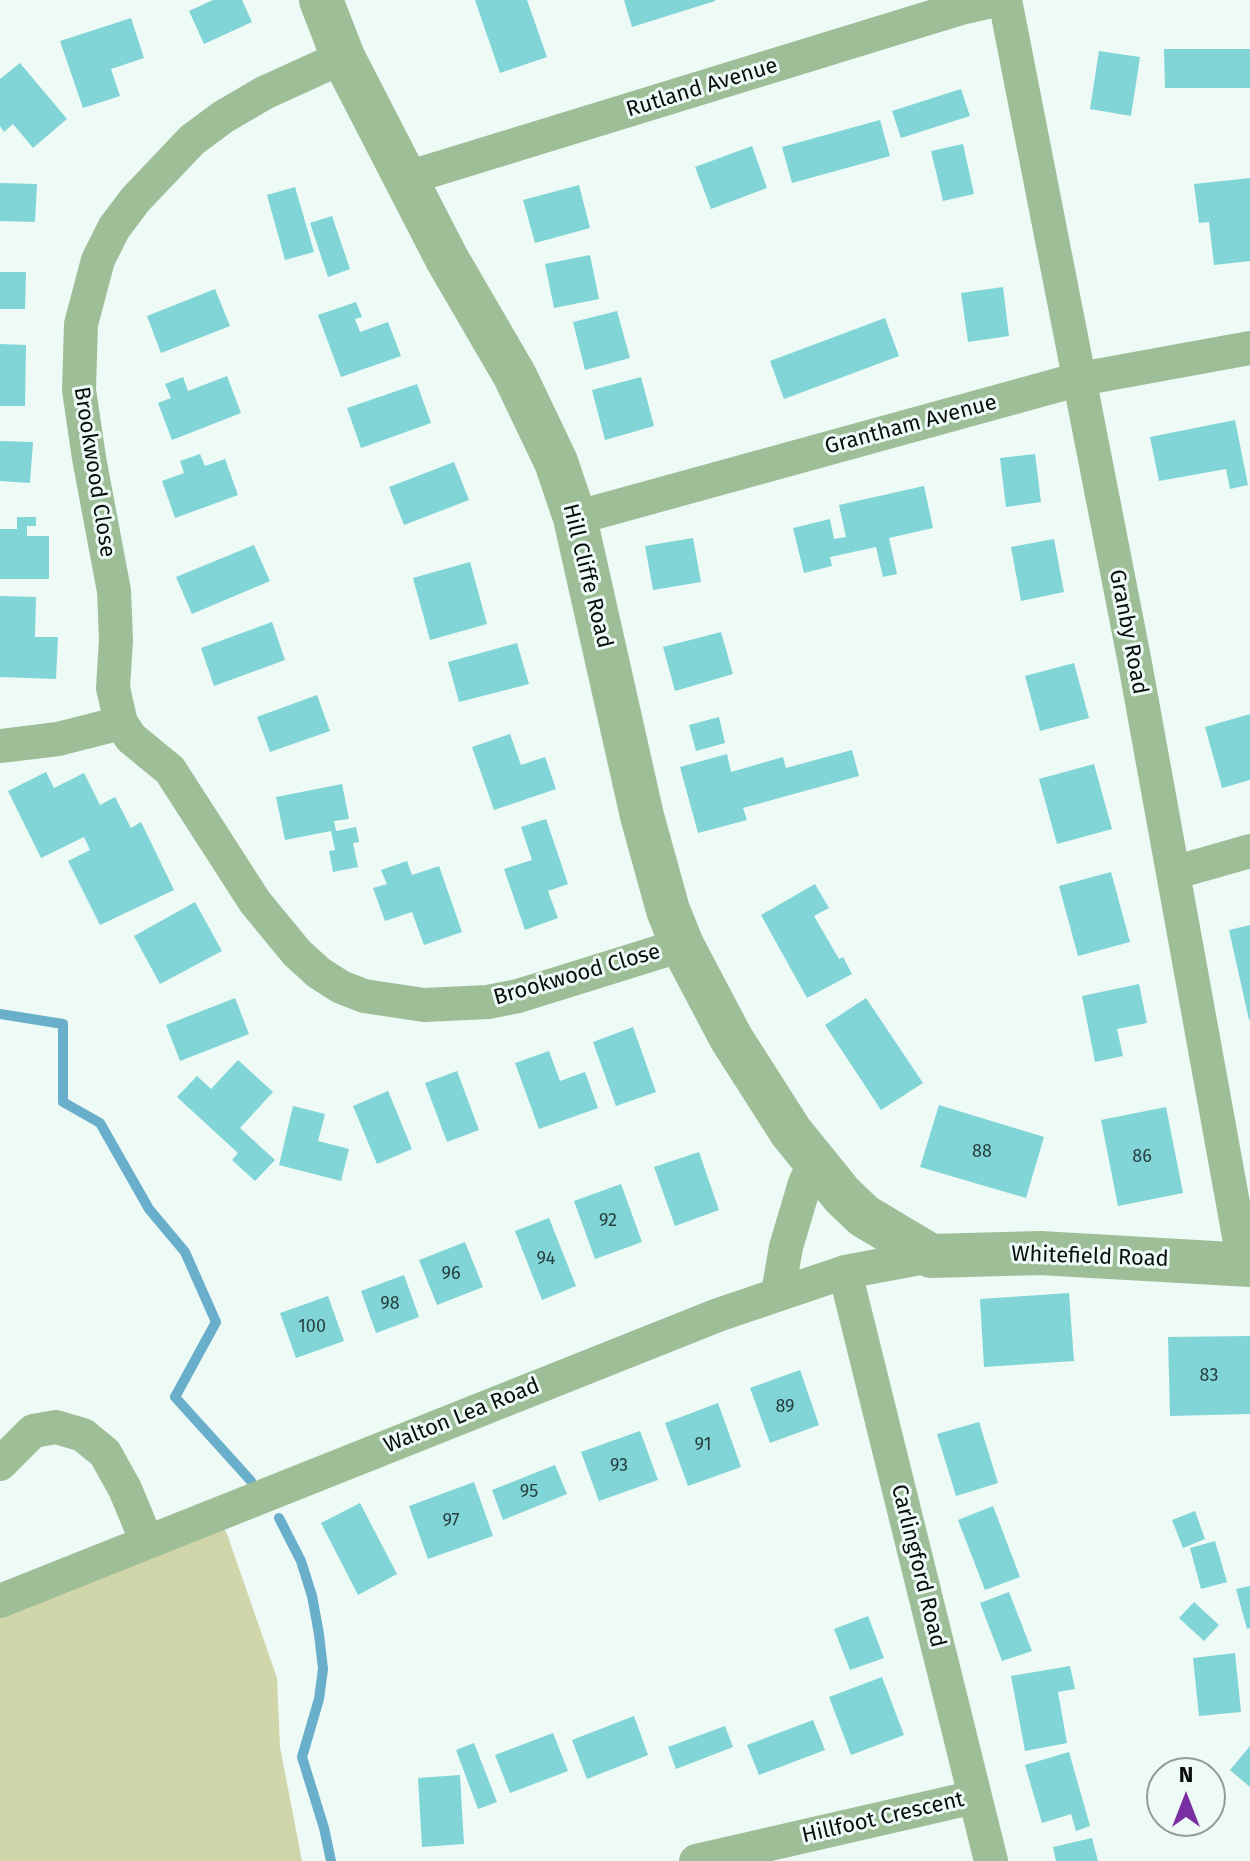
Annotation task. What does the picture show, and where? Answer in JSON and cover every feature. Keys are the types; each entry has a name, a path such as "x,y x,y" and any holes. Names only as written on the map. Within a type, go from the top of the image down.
{"street":[{"name":"Hill Cliffe Road","path":"321,0 343,57 447,259 515,376 556,462 575,518 654,865 682,945 738,1049 814,1164 864,1216 931,1256"},
{"name":"Rutland Avenue","path":"407,178 961,8 997,0"},
{"name":"Granby Road","path":"1005,0 1080,379 1247,1265"},
{"name":"Brookwood Close","path":"343,57 264,93 192,140 135,200 114,228 90,282 81,324 79,390 114,591 116,640 113,688 121,723 131,738 170,770 255,902 297,953 341,987 364,996 424,1005 488,1002 518,996 682,945"},
{"name":"Grantham Avenue","path":"575,518 1080,379 1250,348"},
{"path":"0,746 58,739 121,723"},
{"path":"1173,873 1250,851"},
{"path":"778,1293 786,1247 805,1183 814,1164"},
{"name":"Whitefield Road","path":"931,1256 1040,1253 1247,1265"},
{"name":"Walton Lea Road","path":"0,1601 778,1293 845,1272 931,1256"},
{"name":"Carlingford Road","path":"845,1272 991,1861"},
{"path":"0,1464 33,1431 56,1427 83,1435 105,1453 125,1489 147,1542"},
{"name":"Hillfoot Crescent","path":"696,1861 975,1797"}],"green space":[{"path":"216,1514 227,1534 277,1678 280,1747 302,1861 0,1861 0,1601"}],"building":[{"path":"213,0 242,0 252,22 204,44 189,11"},
{"path":"475,0 527,0 547,57 500,73"},
{"path":"624,0 715,0 715,1 632,27"},
{"path":"131,18 144,58 111,69 120,96 83,108 60,41"},
{"path":"1164,49 1250,49 1250,88 1165,88"},
{"path":"1099,51 1140,57 1131,116 1090,109"},
{"path":"20,63 67,119 33,148 13,124 4,132 0,126 0,79"},
{"path":"961,89 970,116 901,138 892,111"},
{"path":"880,120 890,156 792,183 782,147"},
{"path":"963,144 974,194 943,201 931,151"},
{"path":"752,146 767,188 711,209 695,167"},
{"path":"1250,178 1250,261 1214,265 1209,222 1199,223 1194,184"},
{"path":"0,183 37,184 35,222 0,221"},
{"path":"579,185 590,228 535,243 523,200"},
{"path":"295,187 314,252 285,260 267,195"},
{"path":"332,216 350,269 328,277 310,223"},
{"path":"590,255 599,299 554,308 545,264"},
{"path":"0,272 26,272 25,309 0,309"},
{"path":"1003,287 1009,336 968,342 961,293"},
{"path":"215,289 230,326 161,353 147,316"},
{"path":"356,302 362,317 355,319 360,332 388,322 401,356 341,377 318,315"},
{"path":"617,311 630,358 585,370 573,322"},
{"path":"885,318 899,356 784,399 770,361"},
{"path":"0,344 26,345 25,406 0,406"},
{"path":"227,376 241,413 172,440 158,403 171,398 165,384 183,377 188,391"},
{"path":"641,377 654,426 605,440 592,390"},
{"path":"417,384 431,423 361,448 347,408"},
{"path":"1235,420 1248,485 1230,489 1226,469 1159,481 1150,437"},
{"path":"0,441 33,442 30,483 0,481"},
{"path":"200,454 205,466 225,459 238,495 175,518 162,481 184,473 180,461"},
{"path":"1035,454 1041,502 1006,507 1000,458"},
{"path":"454,462 469,500 404,525 389,487"},
{"path":"924,486 933,528 889,538 897,574 883,577 876,547 830,557 832,566 804,573 793,528 830,519 834,539 846,537 839,505"},
{"path":"17,517 36,517 36,526 27,526 27,536 49,536 49,579 0,579 0,529 17,529"},
{"path":"693,538 701,582 653,590 645,546"},
{"path":"1054,539 1064,592 1021,601 1011,547"},
{"path":"254,545 270,581 192,614 176,577"},
{"path":"470,562 487,624 430,640 413,578"},
{"path":"0,596 36,597 35,637 58,637 56,679 0,677"},
{"path":"272,622 285,660 214,686 201,648"},
{"path":"721,632 733,674 675,691 663,647"},
{"path":"517,643 529,684 459,702 448,662"},
{"path":"1074,663 1089,718 1040,731 1025,676"},
{"path":"317,695 330,731 270,752 257,717"},
{"path":"1250,714 1250,780 1222,788 1205,727"},
{"path":"719,717 725,743 696,751 689,725"},
{"path":"510,734 521,765 545,757 556,789 494,810 472,747"},
{"path":"852,750 859,776 743,808 747,820 698,833 680,767 727,754 731,772 783,757 786,768"},
{"path":"1094,764 1112,829 1057,844 1039,779"},
{"path":"46,772 54,788 84,773 100,805 115,797 131,828 141,822 174,890 100,925 68,861 90,850 84,837 41,858 8,791"},
{"path":"342,784 349,819 334,821 336,831 356,827 359,842 353,843 358,867 333,872 329,851 335,850 331,831 285,840 276,797"},
{"path":"546,819 568,884 548,891 558,918 525,930 504,869 532,860 521,827"},
{"path":"407,861 412,875 439,866 462,932 424,945 412,912 385,921 373,888 387,884 381,870"},
{"path":"1111,872 1130,942 1078,956 1059,886"},
{"path":"815,884 829,908 814,916 839,959 843,957 852,974 807,998 761,915"},
{"path":"195,902 222,951 160,984 134,936"},
{"path":"1250,925 1250,1020 1249,1020 1229,930"},
{"path":"1139,984 1147,1023 1117,1029 1123,1056 1095,1062 1082,996"},
{"path":"235,998 249,1034 180,1061 166,1025"},
{"path":"866,998 923,1083 881,1110 825,1025"},
{"path":"633,1027 656,1092 616,1106 593,1042"},
{"path":"549,1051 560,1081 585,1072 598,1108 539,1129 515,1063"},
{"path":"238,1060 273,1092 240,1128 275,1160 255,1181 232,1160 238,1153 177,1097 197,1076 211,1089"},
{"path":"457,1071 479,1130 447,1142 425,1083"},
{"path":"388,1091 412,1149 377,1164 353,1106"},
{"path":"939,1105 1044,1137 1026,1198 920,1167"},
{"path":"293,1106 325,1114 318,1141 349,1149 341,1181 279,1165"},
{"path":"1166,1107 1183,1193 1118,1206 1101,1120"},
{"path":"699,1152 719,1210 675,1226 654,1167"},
{"path":"621,1184 642,1242 595,1259 574,1201"},
{"path":"549,1218 576,1286 542,1300 515,1231"},
{"path":"465,1242 483,1287 437,1305 419,1260"},
{"path":"404,1275 419,1317 376,1333 361,1291"},
{"path":"1069,1293 1074,1361 984,1367 980,1299"},
{"path":"328,1296 344,1341 296,1358 280,1313"},
{"path":"1250,1336 1250,1414 1170,1416 1168,1337"},
{"path":"800,1370 819,1425 770,1443 750,1388"},
{"path":"718,1403 741,1467 688,1486 665,1423"},
{"path":"979,1422 998,1483 956,1496 937,1434"},
{"path":"640,1431 658,1480 599,1501 581,1452"},
{"path":"555,1465 567,1494 503,1520 492,1490"},
{"path":"474,1482 493,1536 428,1559 409,1506"},
{"path":"360,1503 397,1574 358,1595 321,1523"},
{"path":"993,1506 1020,1577 985,1590 958,1520"},
{"path":"1195,1511 1205,1539 1183,1548 1172,1520"},
{"path":"1215,1541 1227,1582 1201,1589 1190,1548"},
{"path":"1250,1586 1250,1628 1247,1629 1236,1589"},
{"path":"1009,1592 1032,1651 1002,1661 980,1603"},
{"path":"1194,1602 1219,1625 1204,1641 1179,1618"},
{"path":"868,1616 884,1658 850,1670 834,1629"},
{"path":"1235,1653 1241,1712 1199,1716 1193,1658"},
{"path":"1070,1666 1075,1689 1058,1692 1067,1743 1025,1751 1011,1676"},
{"path":"882,1677 904,1735 851,1755 829,1697"},
{"path":"634,1716 648,1755 587,1779 572,1740"},
{"path":"813,1720 825,1750 759,1775 747,1745"},
{"path":"725,1726 733,1747 676,1769 668,1747"},
{"path":"553,1733 568,1771 510,1793 495,1755"},
{"path":"474,1743 497,1802 478,1809 456,1750"},
{"path":"1250,1746 1250,1787 1230,1770"},
{"path":"1069,1752 1090,1826 1076,1831 1071,1814 1042,1823 1025,1765"},
{"path":"460,1775 464,1844 422,1847 418,1778"},
{"path":"1092,1838 1098,1861 1056,1861 1053,1847"}],"waterway":[{"path":"0,1014 63,1024 63,1102 100,1123 149,1209 185,1252 216,1322 175,1397 251,1481"},
{"path":"279,1518 301,1561 319,1634 323,1669 319,1699 302,1757 331,1861"}]}
